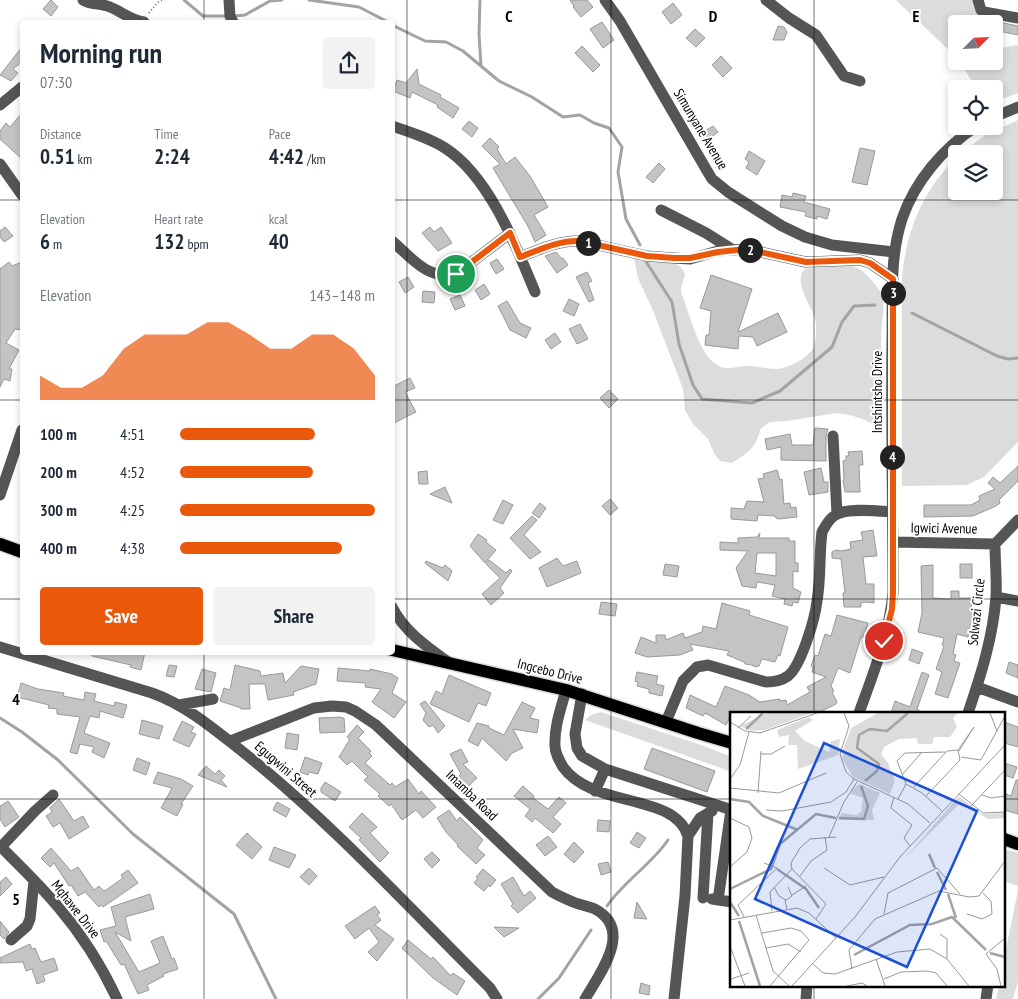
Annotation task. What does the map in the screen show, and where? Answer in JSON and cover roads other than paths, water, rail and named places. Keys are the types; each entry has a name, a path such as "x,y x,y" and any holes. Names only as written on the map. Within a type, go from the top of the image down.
{"main road":[{"path":"0,544 20,551"},
{"name":"Ingcebo Drive","path":"395,651 582,694 730,742"},
{"name":"Ingcebo Drive","path":"698,733 730,748"},
{"path":"1006,840 1018,844"}],"street":[{"path":"83,0 88,3 109,6 136,20"},
{"path":"229,0 232,20"},
{"name":"Simunyane Avenue","path":"605,0 620,21 706,169 719,186 782,226 805,237 832,245 894,252"},
{"path":"766,0 789,18 816,35 844,76 860,80"},
{"path":"978,0 980,10 984,12 1018,18"},
{"path":"0,105 20,89"},
{"path":"1003,114 1018,108"},
{"path":"395,127 414,133 445,148 460,159 490,198 510,233 535,292"},
{"name":"Intshintsho Drive","path":"860,712 884,641 892,609 894,252 902,218 926,173 940,155 966,135"},
{"path":"0,164 20,192"},
{"path":"661,210 706,233 733,250"},
{"path":"395,244 426,271 449,275 456,274 510,233"},
{"path":"520,257 570,241 580,241 647,256 674,258 690,258 733,250 755,250 806,262 852,259 864,261 893,279"},
{"path":"0,495 20,436"},
{"path":"833,436 837,514"},
{"path":"666,722 683,681 697,667 708,666 766,682 787,677 795,669 811,627 818,601 822,532 827,523 842,512 892,512"},
{"path":"995,544 1018,520"},
{"name":"Igwici Avenue","path":"893,542 995,544"},
{"name":"Solwazi Circle","path":"968,712 986,657 996,597 995,544"},
{"path":"996,597 1018,601"},
{"path":"395,612 419,641 448,662"},
{"name":"Egugwini Street","path":"0,647 20,653"},
{"name":"Egugwini Street","path":"26,655 152,693 179,705 230,741 292,793 479,976 498,999"},
{"path":"977,687 1018,702"},
{"path":"566,690 556,731 555,746 558,760 572,778 606,795 656,807 676,818 684,826 688,836 685,896 674,999"},
{"path":"582,694 574,734 577,748 582,756 605,769 729,809"},
{"path":"179,705 214,699"},
{"name":"Imamba Road","path":"230,741 314,708 332,706 346,708 367,718 440,784 552,892 568,900 593,908 609,921 613,930 612,944 605,963 585,999"},
{"path":"596,790 605,769"},
{"path":"656,807 660,787"},
{"path":"0,847 35,810 53,795"},
{"path":"688,836 696,823 708,812 729,809"},
{"path":"718,900 729,809"},
{"path":"702,898 708,812"},
{"name":"Mqhawe Drive","path":"0,847 70,921 105,975 117,999"},
{"path":"10,940 28,926 34,881"},
{"path":"685,896 730,902"},
{"path":"806,999 807,986"},
{"path":"986,999 988,986"}],"waterway":[{"path":"184,0 203,16 228,16"},
{"path":"234,16 245,15 270,1 282,0"},
{"path":"309,0 359,7 384,20"},
{"path":"480,0 479,34 481,66"},
{"path":"395,26 425,41 446,42 463,51 499,81 532,97 563,117 580,115 594,123 609,128 622,147 618,172 626,219 640,245"},
{"path":"645,260 672,302 679,344 693,385 702,399 752,403 780,391 832,347 842,322 854,306 875,305"},
{"path":"912,313 997,356 1008,359 1018,358"},
{"path":"0,718 22,732 58,760 133,834 234,914 276,999"},
{"path":"607,906 668,840"},
{"path":"538,999 559,978 591,930"}]}
